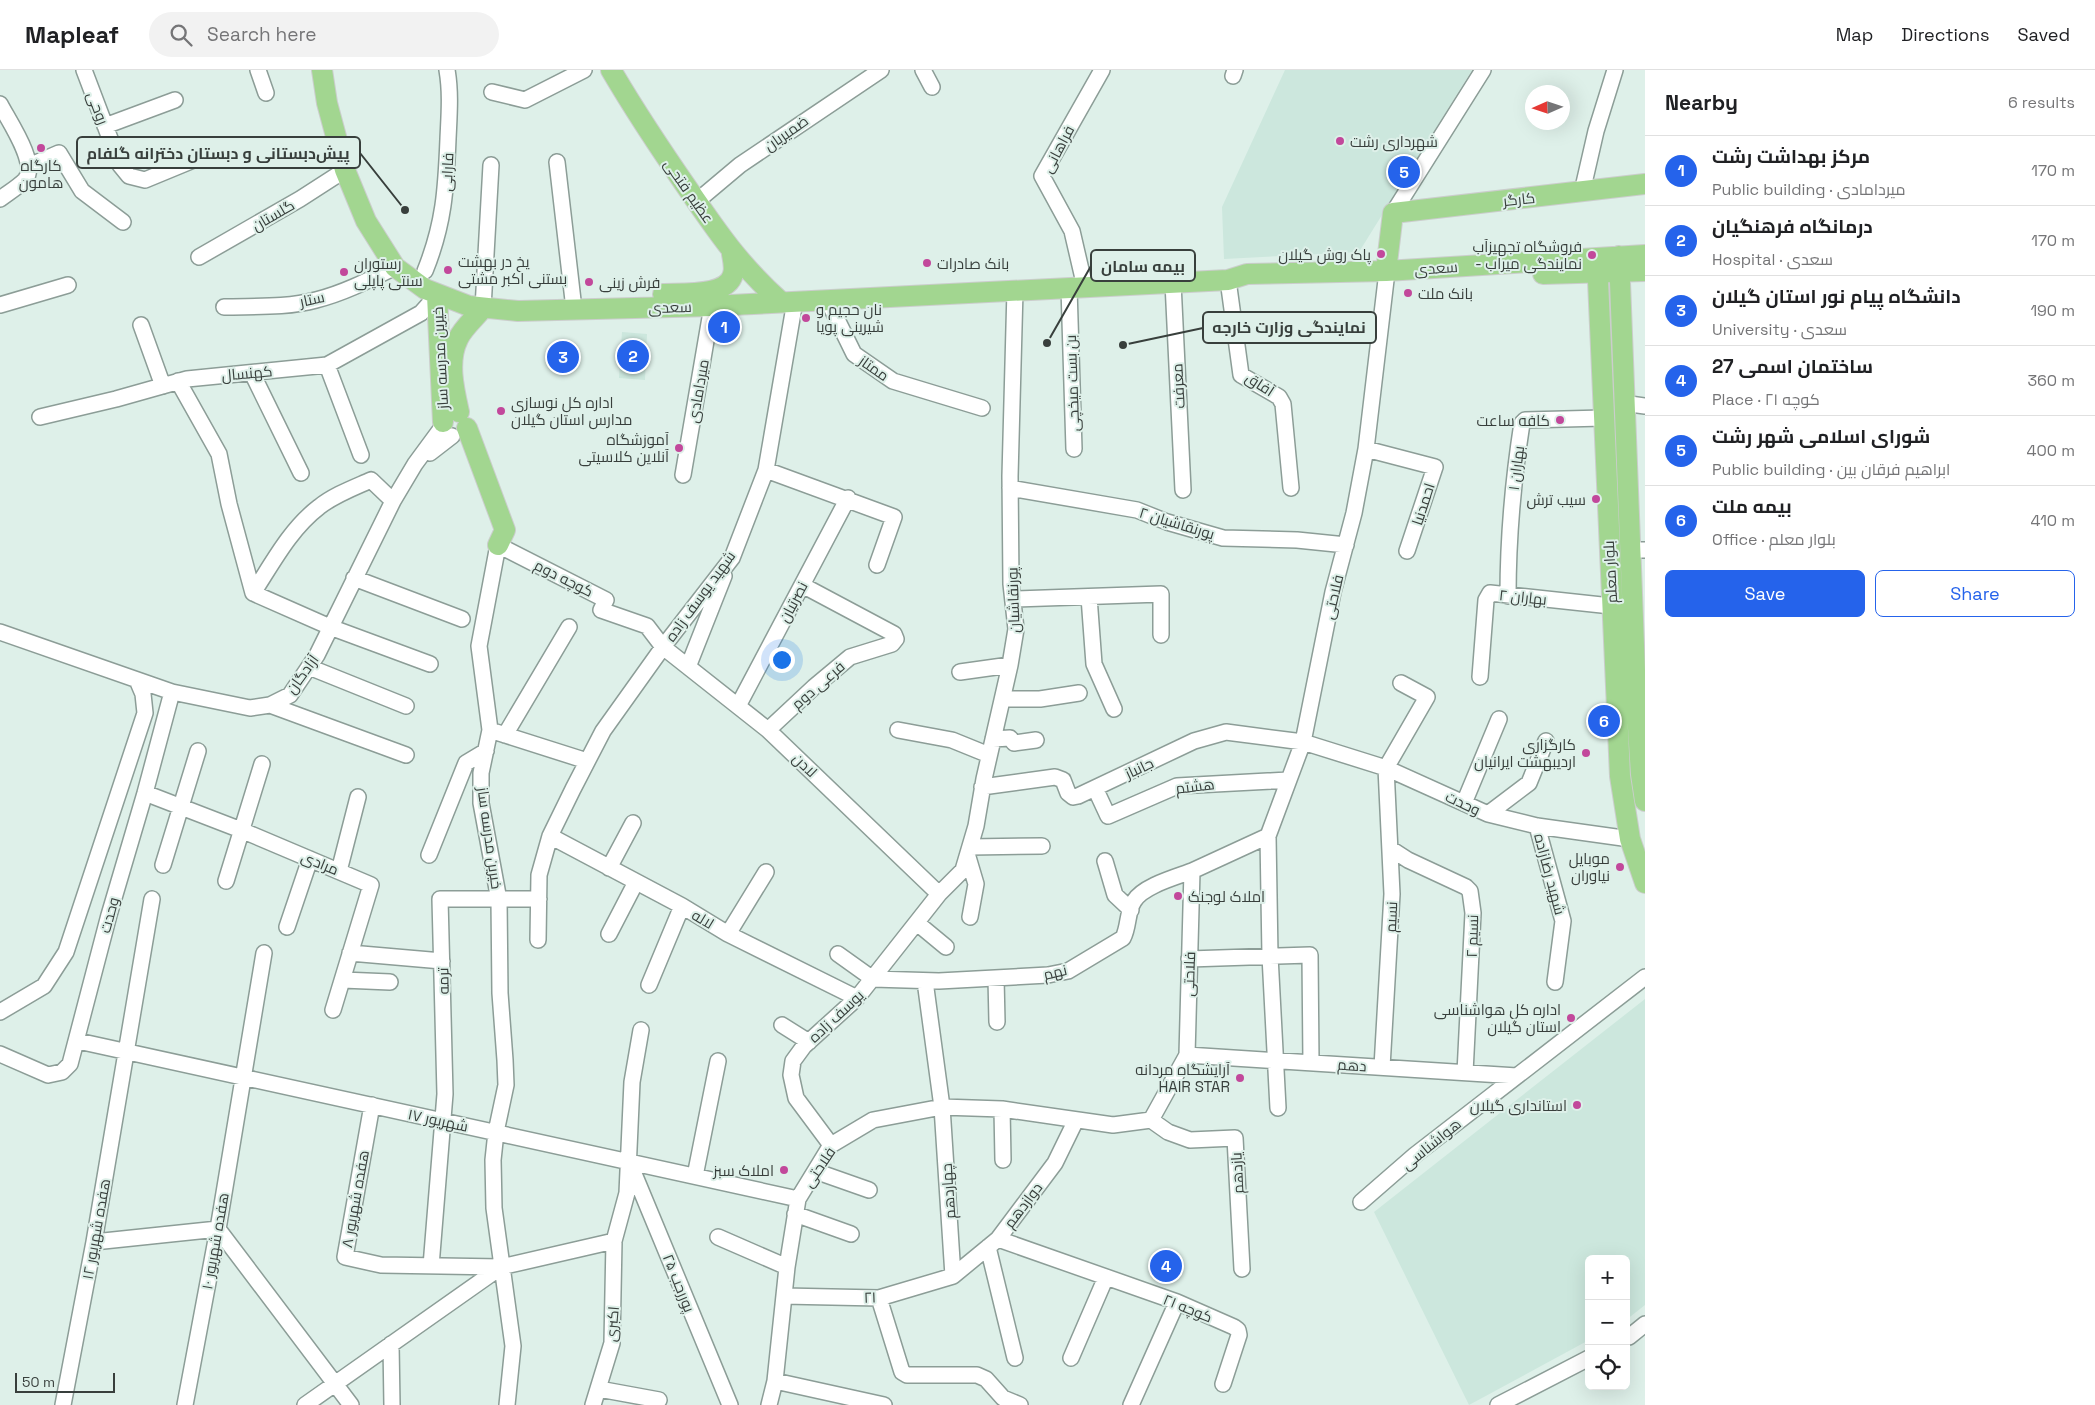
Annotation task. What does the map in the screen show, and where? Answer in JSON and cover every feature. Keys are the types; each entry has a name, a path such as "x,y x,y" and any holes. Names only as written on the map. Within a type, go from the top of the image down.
{"main road":[{"name":"سعدی","path":"322,70 327,104 345,170 366,221 395,267 437,295 457,303 483,308 518,311 574,308 712,306 1228,280 1246,274 1386,276 1569,274 1597,265"},
{"name":"عظیم فتحی","path":"611,70 642,123 732,254 751,275 787,301"},
{"name":"کارگر","path":"1393,213 1645,184"},
{"path":"1386,276 1393,213"},
{"path":"574,308 594,297 714,291 731,280 734,272 732,254"},
{"name":"سعدی","path":"1386,276 1619,264 1645,255"},
{"name":"سعدی","path":"1619,264 1645,271"},
{"name":"بلوار معلم","path":"1619,264 1623,403 1637,550 1645,801"},
{"name":"بلوار معلم","path":"1597,265 1620,776 1638,839 1645,883"},
{"path":"1569,274 1589,296 1599,319"},
{"name":"خیرین مدرسه ساز","path":"437,295 454,386 454,427 498,545"},
{"name":"خیرین مدرسه ساز","path":"447,355 483,308"}],"street":[{"name":"روحی","path":"84,70 120,165 128,176 144,180 208,154"},
{"path":"258,70 266,93"},
{"name":"فارابی","path":"425,271 438,239 446,196 450,89 447,70"},
{"path":"492,92 525,100 584,70"},
{"name":"ضمیریان","path":"696,202 740,165 880,70"},
{"path":"923,70 932,87"},
{"name":"فراهانی","path":"1077,287 1072,231 1042,176 1102,70"},
{"path":"1393,213 1484,70"},
{"path":"1582,192 1596,131 1615,70"},
{"path":"105,126 175,100"},
{"path":"0,104 25,150 29,166 26,178 0,199"},
{"path":"29,166 59,153 82,191 123,222"},
{"path":"557,162 574,308"},
{"path":"483,308 491,165"},
{"name":"گلستان","path":"199,256 300,199 345,170"},
{"name":"ستار","path":"224,307 285,305 315,300 345,291 395,267"},
{"name":"فلاحتی","path":"1268,836 1303,742 1333,592 1354,513 1366,449 1386,276"},
{"name":"آفاق","path":"1228,280 1241,375 1279,397 1283,404 1291,488"},
{"name":"معرفت","path":"1173,283 1183,490"},
{"path":"0,305 68,285"},
{"name":"بن بست میخچی","path":"1074,449 1077,287"},
{"name":"پورنقاشیان","path":"939,894 962,870 969,852 989,755 1003,699 1016,629 1013,600 1010,488 1015,290"},
{"name":"کهنسال","path":"40,417 178,381 327,365 420,313 437,295"},
{"name":"ممتاز","path":"827,299 854,354 893,381 982,408"},
{"name":"شهید یوسف زاده","path":"538,940 540,876 550,836 587,761 603,731 663,647 732,558 766,470 787,301"},
{"name":"میردامادی","path":"683,475 712,306"},
{"path":"141,325 163,386"},
{"path":"327,365 361,454"},
{"path":"252,374 301,473"},
{"path":"178,381 219,454 240,550 253,593 330,627 430,664"},
{"path":"1623,403 1645,406"},
{"name":"بهاران ۱","path":"1508,596 1508,550 1512,487 1522,423 1525,420 1603,418"},
{"name":"آزادگان","path":"0,632 172,692 250,708 270,705 290,695 309,667 393,501 415,464 454,427"},
{"name":"احمدنیا","path":"1366,449 1435,467 1407,551"},
{"path":"766,470 894,516 877,565"},
{"path":"253,593 290,536 319,507 347,490 371,480 393,501"},
{"name":"پورنقاشیان ۲","path":"1010,488 1137,510 1166,522 1223,538 1297,540 1346,545"},
{"name":"نصرتیان","path":"738,706 848,498"},
{"name":"کوچه دوم","path":"498,545 606,600 601,610 647,626 663,647"},
{"name":"خیرین مدرسه ساز","path":"498,545 479,646 490,730 481,773 481,803 499,900 500,993 506,1084 496,1132 493,1160 494,1208 513,1346 507,1405"},
{"path":"688,667 732,558"},
{"path":"354,578 462,620"},
{"name":"فرعی دوم","path":"768,730 814,687 850,657 892,644 896,640 894,634 802,585"},
{"path":"1013,600 1161,594 1161,635"},
{"name":"بهاران ۲","path":"1480,677 1487,596 1490,594 1611,606"},
{"path":"1089,597 1094,664 1114,710"},
{"path":"505,735 569,627"},
{"name":"لادن","path":"663,647 768,730 939,894"},
{"path":"960,672 1010,665"},
{"path":"309,667 406,706"},
{"path":"0,1012 44,986 66,952 145,713 143,694 137,680"},
{"path":"1386,768 1427,697 1401,684"},
{"name":"وحدت","path":"0,1054 48,1075 62,1072 70,1064 78,1041 109,915 172,692"},
{"path":"1003,699 1040,700 1079,692"},
{"path":"270,705 406,756"},
{"path":"1464,803 1499,719"},
{"path":"490,730 587,761"},
{"path":"898,730 952,740 989,755"},
{"name":"جانباز","path":"982,788 1055,778 1063,780 1068,793 1073,797 1194,741 1226,732 1303,742"},
{"path":"993,739 1010,738 1014,743 1036,740"},
{"path":"1488,814 1529,783 1546,741"},
{"name":"وحدت","path":"1303,742 1386,768 1488,814 1537,826 1638,839"},
{"path":"163,865 198,750"},
{"path":"428,855 466,763 486,751"},
{"path":"226,881 262,764"},
{"name":"نسیم","path":"1382,1067 1392,894 1386,768"},
{"name":"هشتم","path":"1094,788 1108,816 1177,786 1288,780"},
{"name":"مرادی","path":"145,793 369,882 372,888 333,1010"},
{"path":"338,871 358,797"},
{"path":"609,868 633,823"},
{"name":"شهید رضازاده","path":"1537,826 1563,922 1555,982"},
{"name":"لاله","path":"550,836 682,906 728,934 857,998"},
{"path":"1192,871 1268,836 1270,956 1278,1108"},
{"path":"970,917 976,884 969,852 1042,846"},
{"name":"نسیم ٢","path":"1390,849 1466,887 1470,891 1473,913 1465,1073"},
{"path":"287,927 310,859"},
{"path":"1104,861 1115,896 1131,910"},
{"name":"فلاحتی","path":"769,1405 775,1381 787,1267 798,1199 831,1145 873,1120 942,1107 1002,1109 1113,1125 1151,1120 1187,1054 1192,871"},
{"name":"نهم","path":"873,979 925,981 1048,975 1068,971 1123,938 1128,929 1134,901 1144,892 1192,871"},
{"path":"728,934 766,872"},
{"path":"609,934 636,882"},
{"name":"یوسف زاده","path":"831,1145 796,1098 790,1075 793,1061 809,1042 857,998 939,894"},
{"name":"هفده شهریور ۱۲","path":"63,1405 94,1242 152,899"},
{"path":"499,900 539,899"},
{"name":"ترمه","path":"431,1266 444,1121 440,900 499,900"},
{"path":"649,985 682,906"},
{"path":"917,922 946,946"},
{"name":"هفده شهریور ۱۰","path":"185,1405 218,1229 264,953"},
{"path":"350,953 442,960"},
{"path":"838,954 873,979"},
{"path":"1189,959 1310,955 1312,958 1311,1062"},
{"name":"هواشناسی","path":"1361,1202 1415,1155 1645,977"},
{"path":"996,978 997,1022"},
{"path":"342,980 390,982"},
{"name":"چهاردهم","path":"925,981 942,1107 953,1276"},
{"path":"782,1024 809,1042"},
{"name":"اکبری","path":"593,1405 612,1343 614,1322 614,1241 626,1193 632,1082 641,1030"},
{"name":"۱۷ شهریور","path":"78,1041 798,1199"},
{"name":"دهم","path":"1187,1054 1517,1076"},
{"path":"695,1176 718,1061"},
{"name":"هفده شهریور ۸","path":"372,1105 345,1257 381,1265 501,1267"},
{"path":"1002,1109 1003,1160"},
{"name":"دوازدهم","path":"953,1276 993,1243 1055,1163 1076,1120"},
{"name":"یازدهم","path":"1151,1120 1168,1132 1190,1140 1235,1138 1242,1269"},
{"name":"پوررجب ۲۵","path":"629,1161 730,1405"},
{"path":"815,1171 869,1190"},
{"path":"795,1214 851,1234"},
{"path":"94,1242 218,1229 351,1405"},
{"path":"718,1237 787,1267"},
{"path":"305,1405 501,1267 614,1241"},
{"path":"993,1243 1015,1358"},
{"name":"کوچه ۲۱","path":"993,1243 1106,1277 1176,1302 1238,1330 1239,1335 1223,1384"},
{"name":"۲۱","path":"784,1296 879,1298 953,1276"},
{"path":"1071,1358 1106,1277"},
{"path":"879,1298 902,1372 907,1375 976,1375 986,1379 1003,1398 1020,1405"},
{"path":"1131,1405 1176,1302"},
{"path":"1630,1335 1645,1324"},
{"path":"1630,1337 1645,1336"},
{"path":"391,1344 392,1405"},
{"path":"1498,1405 1518,1400 1585,1360"},
{"path":"775,1381 884,1405"},
{"path":"599,1389 659,1400"}],"shaded area":[{"name":"شهرداری رشت","path":"1285,70 1472,70 1359,252 1224,259 1222,207"},
{"path":"622,332 647,334 645,380 619,378"},
{"name":"استانداری گیلان","path":"1645,999 1645,1305 1630,1317 1630,1255 1585,1255 1585,1342 1469,1405 1374,1212"}],"place":[{"name":"شهرداری رشت","path":"1340,141"},
{"name":"کارگاه هامون","path":"41,148"},
{"name":"شورای اسلامی شهر رشت","path":"1404,172"},
{"name":"پیش‌دبستانی و دبستان دخترانه گلفام","path":"405,210"},
{"name":"پاک روش گیلان","path":"1381,254"},
{"name":"فروشگاه تجهیزآب - نمایندگی میراب","path":"1592,255"},
{"name":"بانک صادرات","path":"927,263"},
{"name":"یخ در بهشت بستنی اکبر مشتی","path":"448,270"},
{"name":"رستوران سنتی پاپلی","path":"344,272"},
{"name":"فرش زینی","path":"589,282"},
{"name":"بانک ملت","path":"1408,293"},
{"name":"نان حجیم و شیرینی پویا","path":"806,318"},
{"name":"مرکز بهداشت رشت","path":"724,327"},
{"name":"بیمه سامان","path":"1047,343"},
{"name":"نمایندگی وزارت خارجه","path":"1123,345"},
{"name":"درمانگاه فرهنگیان","path":"633,356"},
{"name":"دانشگاه پیام نور استان گیلان","path":"563,357"},
{"name":"اداره کل نوسازی مدارس استان گیلان","path":"501,411"},
{"name":"کافه ساعت","path":"1560,420"},
{"name":"آموزشگاه آنلاین کلاسیتی","path":"679,448"},
{"name":"سیب ترش","path":"1596,499"},
{"name":"بیمه ملت","path":"1604,721"},
{"name":"کارگزاری اردیبهشت ایرانیان","path":"1586,753"},
{"name":"موبایل نیاوران","path":"1620,867"},
{"name":"املاک لوجنک","path":"1178,896"},
{"name":"اداره کل هواشناسی استان گیلان","path":"1571,1018"},
{"name":"آرایشگاه مردانه HAIR STAR","path":"1240,1078"},
{"name":"استانداری گیلان","path":"1577,1105"},
{"name":"املاک سبز","path":"784,1170"},
{"name":"ساختمان اسمی 27","path":"1166,1266"}]}
